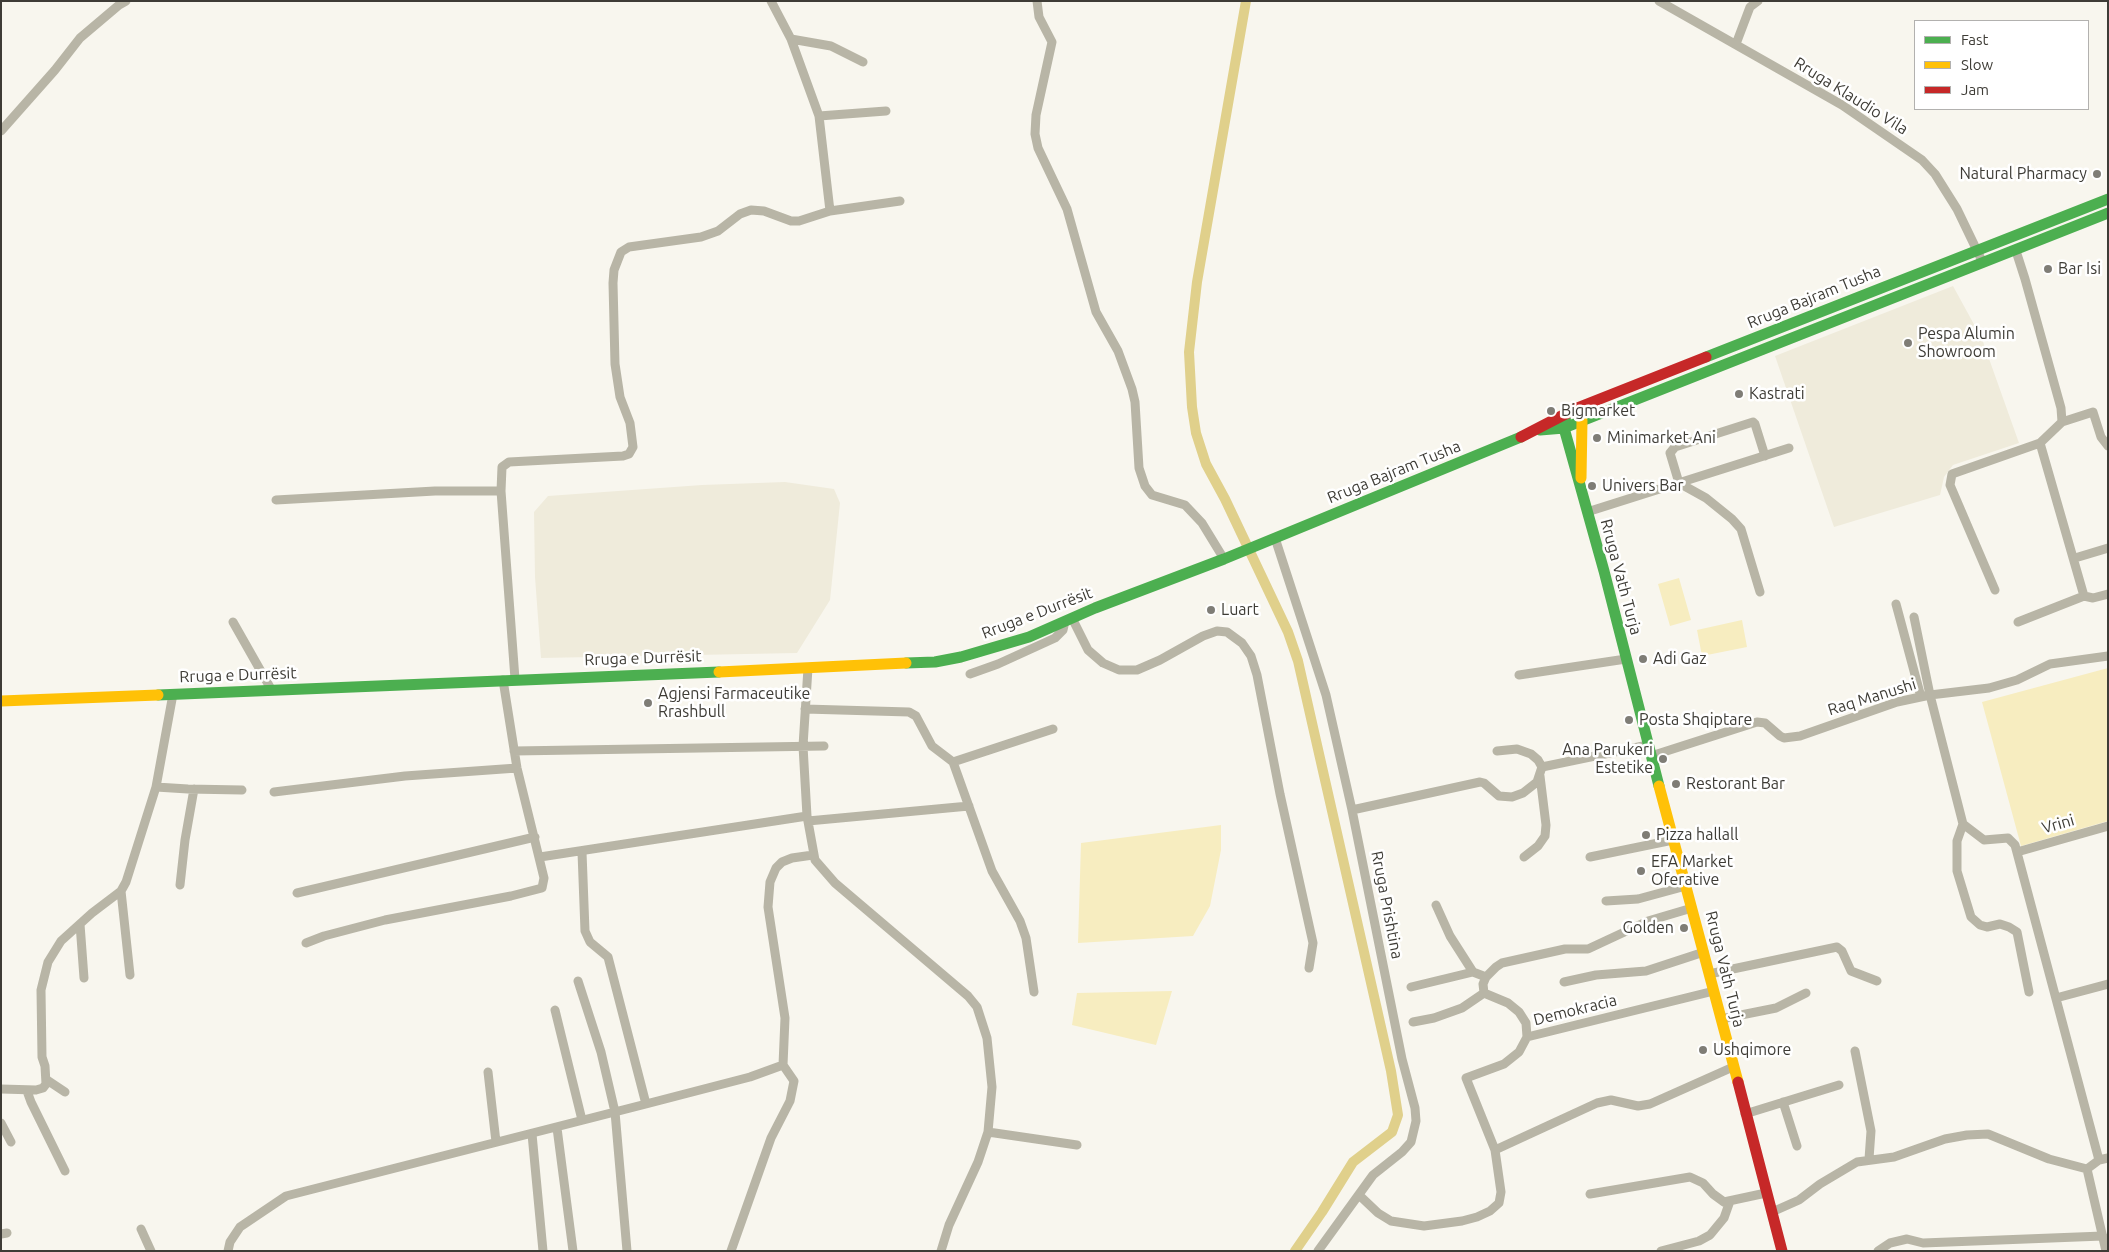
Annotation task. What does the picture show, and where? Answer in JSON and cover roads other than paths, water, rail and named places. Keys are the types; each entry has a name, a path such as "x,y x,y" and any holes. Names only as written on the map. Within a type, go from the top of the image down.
{"main road":[{"name":"Rruga Bajram Tusha","path":"1270,540 1536,431 1571,410 2108,199"},
{"name":"Rruga Bajram Tusha","path":"1536,431 1564,428 2016,251 2108,213"},
{"path":"1564,428 1571,410 1582,421"},
{"name":"Rruga Vath Turja","path":"1581,492 1582,421"},
{"name":"Rruga Vath Turja","path":"1564,428 1782,1251"},
{"name":"Rruga e Durrësit","path":"1,701 935,662 961,657 1029,637 1270,540"}],"street":[{"path":"1,131 80,38 126,1"},
{"path":"771,1 791,39 819,116 830,211"},
{"path":"1037,1 1039,17 1052,42 1036,114 1035,134 1038,148 1067,209 1096,312 1118,351 1132,389 1135,402 1139,468 1146,486 1152,495 1185,505 1202,523 1226,558"},
{"name":"Rruga Klaudio Vila","path":"1659,1 1842,105 1922,160 1935,174 1957,209 1983,263"},
{"path":"1736,44 1750,8 1758,1"},
{"path":"791,39 831,46 863,62"},
{"path":"819,116 886,111"},
{"path":"515,679 501,491 502,467 509,462 624,456 629,454 632,447 630,423 620,397 615,364 613,283 614,270 621,252 630,247 701,237 718,231 740,214 751,210 764,211 791,221 799,221 830,211 900,201"},
{"path":"2016,251 2061,408 2062,422"},
{"path":"1995,590 1950,485 1952,474 2040,443 2062,422 2093,412 2101,437 2108,446"},
{"path":"1760,592 1741,529 1732,519 1706,498 1679,483 1670,453 1671,449 1749,422 1755,424 1765,456"},
{"path":"2040,443 2075,558 2084,596"},
{"path":"1587,512 1789,448"},
{"path":"276,500 435,491 501,491"},
{"name":"Rruga Prishtina","path":"1270,540 1326,695 1352,810 1416,1120 1411,1142 1402,1152 1373,1175 1318,1251"},
{"path":"2075,558 2108,548"},
{"path":"2018,622 2084,596 2093,598 2108,594"},
{"path":"1772,1212 1799,1200 1847,1167 1869,1159 1894,1157 1945,1139 1966,1135 1988,1134 2049,1159 2087,1169 2103,1159 2056,998 2013,840 2008,838 1984,840 1964,824 1896,604"},
{"path":"1914,617 1926,696"},
{"path":"970,674 998,664 1055,638 1069,620 1088,650 1102,663 1119,670 1138,670 1203,636 1217,631 1227,632 1235,636 1247,650 1257,675 1312,943 1309,968"},
{"path":"233,622 271,689"},
{"name":"Raq Manushi","path":"1541,772 1650,750 1757,722 1771,726 1780,736 1792,738 1897,702 1926,696 1989,688 2017,680 2050,664 2108,656"},
{"path":"1519,674 1626,659"},
{"path":"808,668 803,746 808,818 817,865 835,883 951,980 977,1008 987,1038 991,1068 992,1105 988,1132 978,1162 949,1225 941,1251"},
{"path":"306,943 324,936 393,918 542,888 544,878 517,768 503,680"},
{"path":"130,975 121,891 156,786 173,694"},
{"path":"805,709 909,712 916,716 932,746 953,762 992,870 1020,921 1026,938 1034,992"},
{"path":"953,762 1052,729"},
{"path":"514,752 824,746"},
{"path":"1497,751 1523,750 1538,760 1546,824 1545,836 1538,846 1524,857"},
{"path":"274,792 404,776 517,768"},
{"path":"1352,810 1480,782 1484,783 1499,796 1512,797 1531,788 1541,772"},
{"path":"156,786 194,790 242,790"},
{"path":"180,885 185,840 194,790"},
{"path":"540,858 808,818 969,806"},
{"path":"1964,824 1957,841 1957,871 1971,917 1980,925 1987,927 2000,924 2017,932 2029,992"},
{"name":"Vrini","path":"2017,852 2108,826"},
{"path":"297,893 535,837"},
{"path":"1590,857 1673,840"},
{"path":"582,852 585,931 590,942 608,957 646,1104"},
{"path":"731,1251 771,1138 790,1100 794,1081 783,1064 785,1018 768,907 770,882 776,868 782,862 792,858 814,856"},
{"path":"1606,901 1638,899 1686,886"},
{"path":"1,1089 28,1091 43,1088 47,1080 42,1057 43,983 54,952 61,941 121,891"},
{"path":"1436,905 1450,936 1473,972"},
{"path":"1413,1022 1434,1018 1462,1008 1484,993 1482,984 1486,977 1502,963 1565,949 1588,948 1648,921 1692,908"},
{"path":"80,924 84,978"},
{"path":"1709,974 1837,947 1842,951 1851,971 1877,981"},
{"path":"1564,982 1596,974 1646,971 1704,952"},
{"path":"1411,987 1473,972 1486,977"},
{"path":"578,981 601,1052 615,1112 627,1251"},
{"path":"2056,998 2108,984"},
{"name":"Demokracia","path":"1484,993 1500,999 1519,1012 1526,1023 1527,1037 1714,991"},
{"path":"1721,1020 1776,1008 1806,993"},
{"path":"555,1010 582,1120"},
{"path":"1359,1195 1378,1213 1392,1220 1405,1224 1424,1226 1477,1217 1490,1211 1499,1203 1501,1192 1495,1150 1466,1078 1504,1064 1519,1052 1527,1037"},
{"path":"1855,1051 1870,1131 1869,1159"},
{"path":"228,1251 230,1242 240,1227 286,1196 750,1077 783,1064"},
{"path":"1495,1150 1597,1103 1611,1100 1638,1106 1650,1104 1734,1067"},
{"path":"488,1072 496,1142"},
{"path":"47,1080 65,1092"},
{"path":"1745,1114 1839,1085"},
{"path":"28,1091 65,1171"},
{"path":"1782,1102 1797,1146"},
{"path":"1,1123 11,1142"},
{"path":"557,1128 574,1251"},
{"path":"988,1132 1078,1145"},
{"path":"532,1134 543,1251"},
{"path":"2087,1169 2106,1251"},
{"path":"1590,1194 1690,1177 1703,1183 1724,1202 1766,1193"},
{"path":"1661,1251 1699,1241 1710,1235 1724,1218 1730,1202"},
{"path":"141,1229 151,1251"},
{"path":"1878,1251 1890,1242 1907,1239 1924,1247 2102,1236"}],"waterway":[{"path":"1246,1 1197,282 1189,352 1192,407 1196,433 1206,464 1225,499 1288,632 1298,661 1391,1071 1398,1115 1392,1132 1353,1162 1295,1251"}],"place":[{"name":"Natural Pharmacy","path":"2097,174"},
{"name":"Bar Isi","path":"2048,269"},
{"name":"Pespa Alumin Showroom","path":"1908,343"},
{"name":"Kastrati","path":"1739,394"},
{"name":"Bigmarket","path":"1551,411"},
{"name":"Minimarket Ani","path":"1597,438"},
{"name":"Univers Bar","path":"1592,486"},
{"name":"Luart","path":"1211,610"},
{"name":"Adi Gaz","path":"1643,659"},
{"name":"Agjensi Farmaceutike Rrashbull","path":"648,703"},
{"name":"Posta Shqiptare","path":"1629,720"},
{"name":"Ana Parukeri Estetike","path":"1663,759"},
{"name":"Restorant Bar","path":"1676,784"},
{"name":"Pizza hallall","path":"1646,835"},
{"name":"EFA Market Oferative","path":"1641,871"},
{"name":"Golden","path":"1684,928"},
{"name":"Ushqimore","path":"1703,1050"}]}
